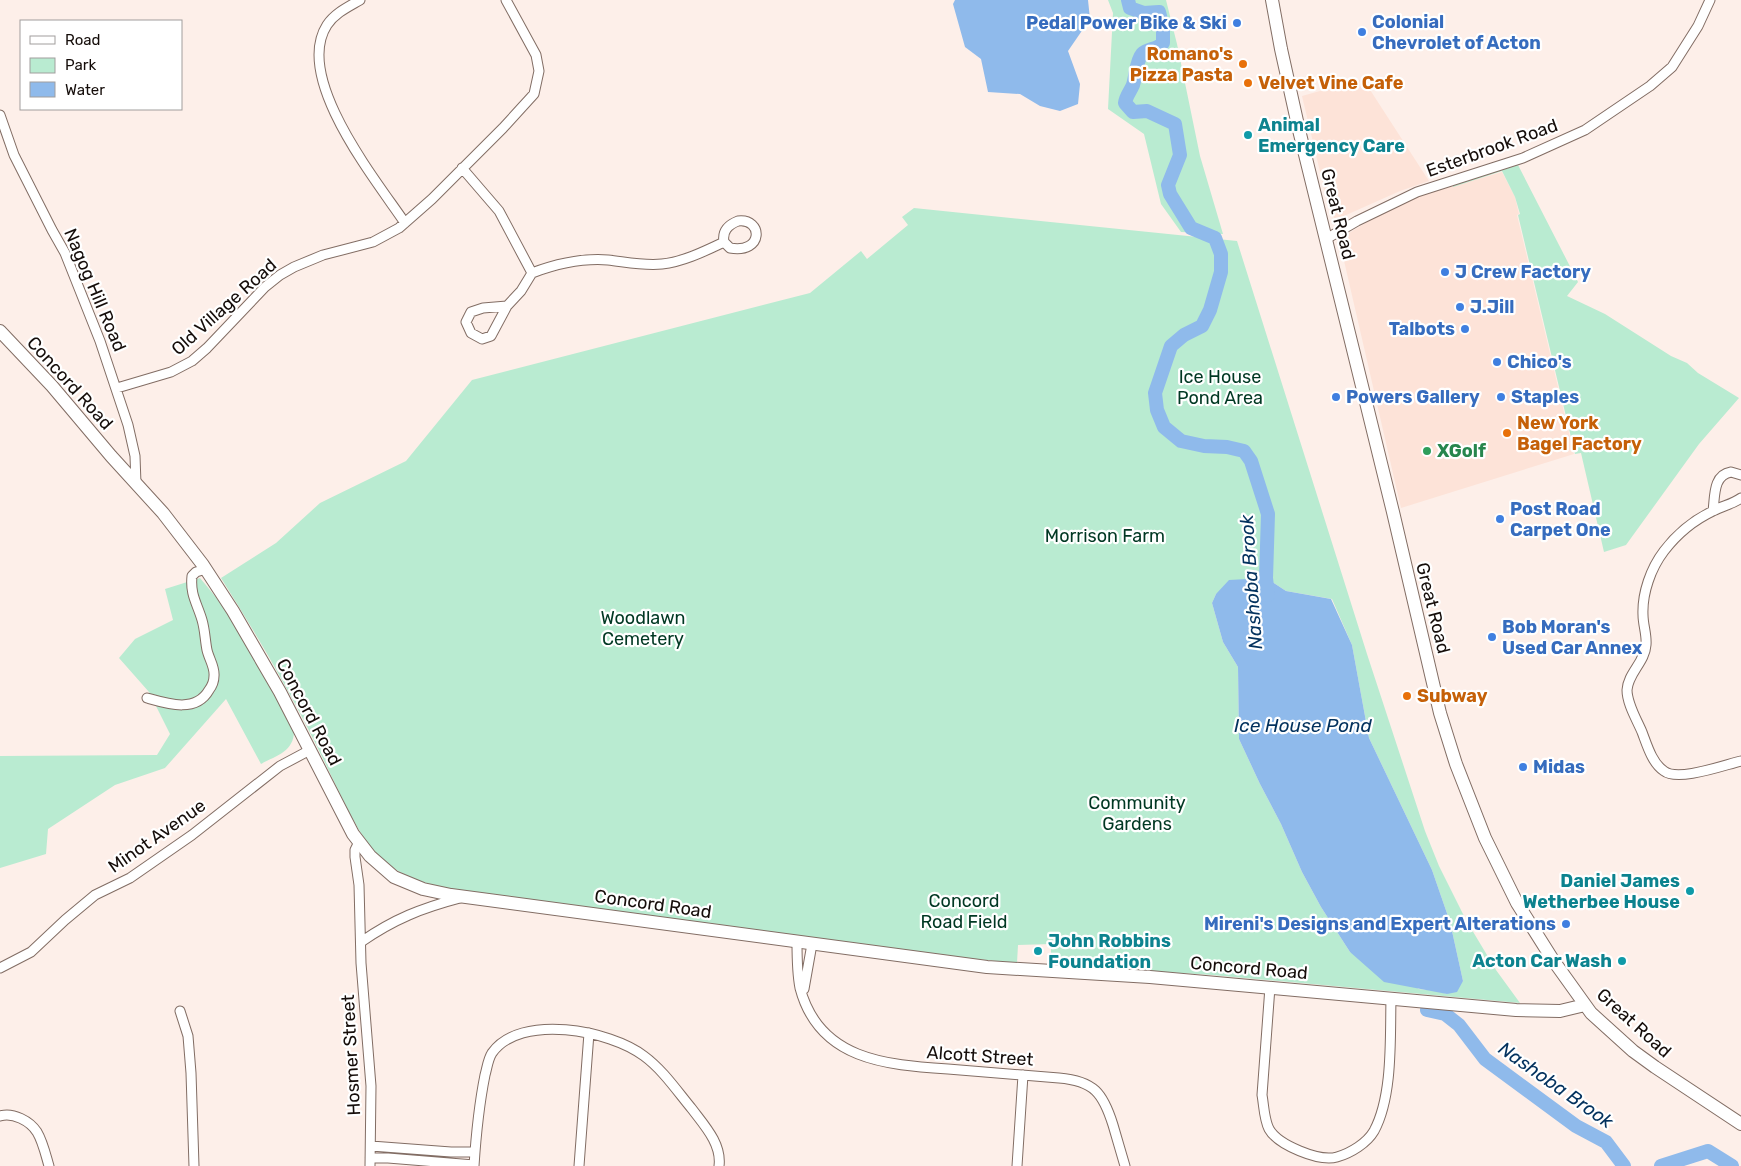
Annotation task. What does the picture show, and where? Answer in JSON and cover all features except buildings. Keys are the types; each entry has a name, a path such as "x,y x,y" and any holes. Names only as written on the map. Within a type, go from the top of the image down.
{"street":[{"path":"360,0 342,10 327,26 320,44 320,66 323,84 335,115 349,140 405,223"},
{"name":"Old Village Road","path":"117,388 147,381 181,368 207,348 265,287 294,266 323,255 372,242 398,228 504,128 534,94 539,71 536,55 506,0"},
{"name":"Great Road","path":"1272,0 1281,49 1440,713 1456,764 1485,838 1516,903 1553,960 1591,1013 1633,1051 1741,1124"},
{"name":"Esterbrook Road","path":"1326,239 1357,221 1417,192 1523,158 1585,130 1650,86 1672,68 1698,26 1710,0"},
{"name":"Nagog Hill Road","path":"0,115 14,155 65,253 117,388 135,456 136,484"},
{"path":"462,168 503,217 532,273"},
{"path":"507,306 483,308 471,312 466,322 471,333 482,339 489,337 495,330 507,306 521,291 532,273 582,260 603,260 646,265 663,264 680,260 724,242"},
{"name":"Concord Road","path":"0,331 52,386 163,513 206,568 233,611 310,750 343,816 359,842 380,866 389,874 402,881 430,891 465,897 671,923 987,967 1150,977 1532,1011 1560,1011 1585,1005"},
{"path":"1713,511 1716,484 1720,477 1730,472 1741,475"},
{"path":"1741,498 1713,511 1692,524 1674,539 1663,552 1652,571 1643,607 1646,647 1643,658 1631,677 1627,689 1629,700 1651,755 1666,773 1681,775 1741,761"},
{"path":"147,698 164,704 186,705 203,698 212,685 215,678 214,668 207,650 204,625 192,591 192,576 206,568"},
{"name":"Minot Avenue","path":"0,968 31,952 95,895 130,878 192,835 280,766 310,750"},
{"name":"Hosmer Street","path":"359,842 355,853 360,885 361,942 371,1086 370,1162"},
{"path":"361,942 385,925 415,912 465,897"},
{"name":"Alcott Street","path":"797,942 798,971 804,1000 813,1018 828,1036 844,1047 861,1056 880,1062 911,1067 1076,1080 1094,1089 1106,1104 1125,1166"},
{"path":"804,1000 805,979 812,944"},
{"path":"1270,987 1262,1095 1264,1111 1270,1129 1280,1141 1314,1156 1336,1158 1358,1148 1373,1133 1383,1112 1386,1096 1391,999"},
{"path":"180,1011 188,1036 189,1046 194,1166"},
{"path":"370,1162 388,1158 474,1165 482,1090 492,1054 511,1037 535,1031 555,1030 580,1031 611,1039 629,1046 655,1065 701,1121 712,1138 719,1154 719,1166"},
{"path":"579,1166 589,1033"},
{"path":"1017,1166 1023,1075"},
{"path":"0,1116 16,1116 29,1124 37,1132 49,1166"},
{"path":"371,1146 475,1152"}],"shaded area":[{"path":"1363,79 1429,181 1400,191 1335,220 1326,197 1302,96"},
{"path":"1502,172 1515,197 1519,214 1517,215 1574,454 1401,508 1339,239 1402,201"}],"green space":[{"path":"1108,0 1166,0 1200,156 1223,234 1181,232 1161,204 1144,134 1108,109 1113,13"},
{"path":"1518,165 1578,282 1567,296 1605,314 1671,356 1687,363 1698,373 1739,398 1699,444 1626,545 1604,552 1581,453 1575,454 1515,197 1502,171 1453,187 1453,185"},
{"name":"Woodlawn Cemetery","path":"914,208 1237,241 1367,654 1425,831 1439,866 1466,920 1496,970 1520,1003 1212,975 1051,965 1051,944 1018,945 1017,963 966,958 457,890 436,886 407,876 389,865 368,844 353,820 284,683 221,578 276,543 320,503 406,461 472,380 810,293 861,251 867,259 908,225 902,217","holes":["1266,578 1286,591 1332,599 1352,645 1369,738 1432,870 1450,922 1463,981 1447,994 1419,989 1350,952 1321,907 1302,872 1281,824 1239,739 1238,667 1223,642 1212,603 1216,594"]},
{"path":"200,578 227,613 262,670 294,729 292,742 279,755 261,764 226,699 165,768 115,785 48,829 46,854 0,868 0,756 157,755 170,734 149,692 119,658 135,639 173,620 165,589"}],"water":[{"path":"955,0 1088,0 1090,19 1068,51 1080,84 1078,104 1060,111 1040,106 1020,94 988,92 981,59 965,47 953,4"},
{"name":"Ice House Pond","path":"1266,578 1286,591 1331,599 1352,645 1369,738 1432,870 1450,922 1463,981 1457,992 1447,994 1384,982 1350,952 1321,907 1302,872 1281,824 1239,739 1238,667 1223,642 1212,603 1216,594 1229,580"}],"waterway":[{"name":"Nashoba Brook","path":"1128,0 1130,8 1144,13 1159,12 1163,28 1163,43 1144,52 1140,57 1133,85 1125,103 1133,112 1147,111 1175,124 1180,155 1168,185 1170,194 1191,228 1215,238 1221,254 1221,272 1210,310 1202,326 1184,335 1171,346 1155,393 1157,410 1164,427 1181,441 1244,451 1251,461 1268,514 1266,578 1268,595"},
{"name":"Nashoba Brook","path":"1427,1010 1445,1014 1459,1025 1485,1059 1576,1126 1606,1142 1624,1166"},
{"name":"Nashoba Brook","path":"1661,1166 1708,1151 1732,1166"}],"place":[{"name":"Pedal Power Bike & Ski","path":"1237,23"},
{"name":"Colonial Chevrolet of Acton","path":"1362,32"},
{"name":"Romano's Pizza Pasta","path":"1243,64"},
{"name":"Velvet Vine Cafe","path":"1248,83"},
{"name":"Animal Emergency Care","path":"1248,135"},
{"name":"J Crew Factory","path":"1445,272"},
{"name":"J.Jill","path":"1460,307"},
{"name":"Talbots","path":"1465,329"},
{"name":"Chico's","path":"1497,362"},
{"name":"Powers Gallery","path":"1336,397"},
{"name":"Staples","path":"1501,397"},
{"name":"New York Bagel Factory","path":"1507,433"},
{"name":"XGolf","path":"1427,451"},
{"name":"Post Road Carpet One","path":"1500,519"},
{"name":"Bob Moran's Used Car Annex","path":"1492,637"},
{"name":"Subway","path":"1407,696"},
{"name":"Midas","path":"1523,767"},
{"name":"Daniel James Wetherbee House","path":"1690,891"},
{"name":"Mireni's Designs and Expert Alterations","path":"1566,924"},
{"name":"John Robbins Foundation","path":"1038,951"},
{"name":"Acton Car Wash","path":"1622,961"}],"park label":[{"name":"Ice House Pond Area","path":"1220,387"},
{"name":"Morrison Farm","path":"1105,536"},
{"name":"Community Gardens","path":"1137,813"},
{"name":"Concord Road Field","path":"964,911"}]}
